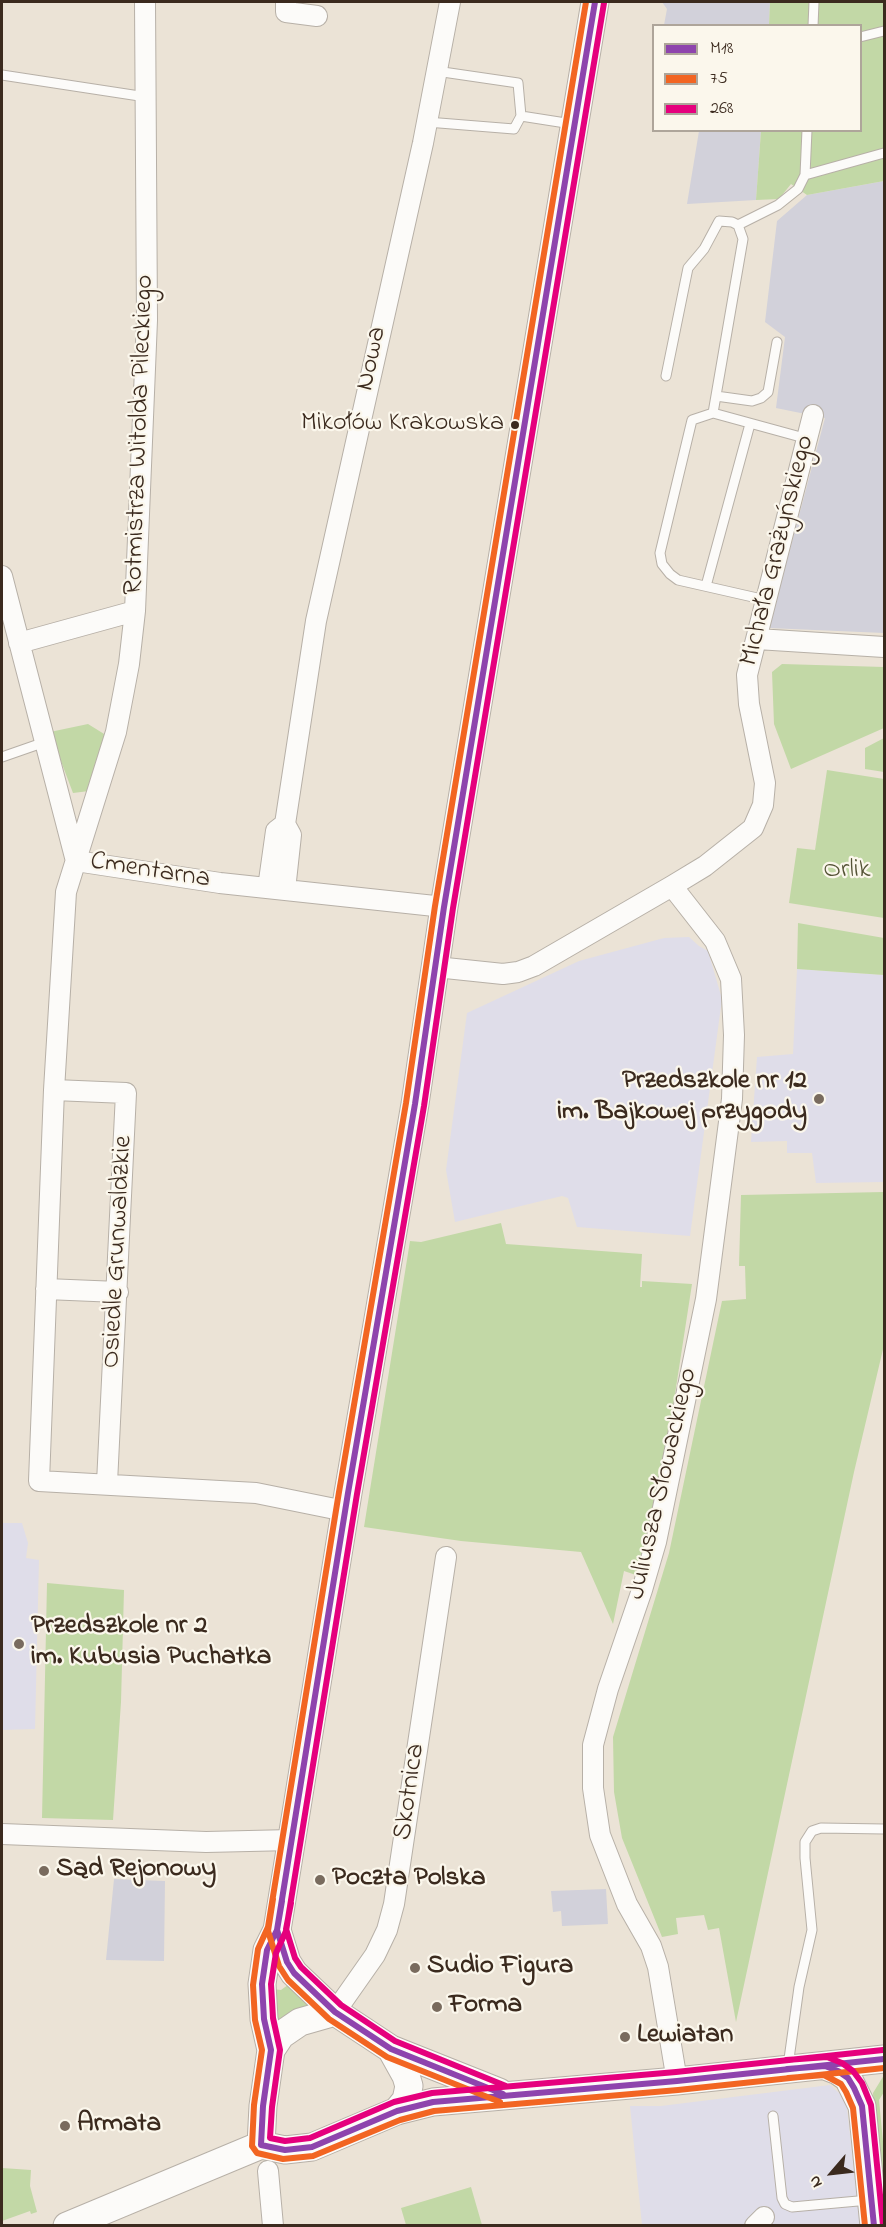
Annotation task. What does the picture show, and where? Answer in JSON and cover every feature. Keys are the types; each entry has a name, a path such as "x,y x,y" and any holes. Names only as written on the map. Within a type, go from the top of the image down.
{"street":[{"name":"Rotmistrza Witolda Pileckiego","path":"76,861 116,732 129,664 135,611 147,320 145,2"},
{"path":"286,2 286,12 316,16"},
{"name":"Nowa","path":"277,889 291,835 285,824 316,621 426,122 450,2"},
{"path":"273,2226 264,2158 263,2106 271,2050 264,2019 262,1984 267,1950 277,1930 595,2"},
{"name":"Michała Grażyńskiego","path":"436,968 503,974 518,972 534,966 705,866 753,828 762,805 765,783 749,704 747,675 813,415"},
{"name":"Cmentarna","path":"2,576 76,861 220,884 444,907"},
{"path":"19,643 135,611"},
{"path":"757,639 885,647"},
{"path":"76,861 66,892 54,1090 39,1481 256,1493 345,1511"},
{"name":"Juliusza Słowackiego","path":"672,886 715,941 731,980 734,1035 732,1100 706,1299 656,1542 608,1689 593,1745 593,1788 600,1835 627,1904 651,1946 658,1967 677,2081"},
{"name":"Osiedle Grunwaldzkie","path":"54,1090 126,1093 107,1483"},
{"path":"46,1289 118,1292"},
{"name":"Skotnica","path":"335,2012 375,1955 387,1930 394,1904 446,1557"},
{"path":"2,1834 172,1841 292,1840"},
{"path":"277,1930 287,1962 294,1973 335,2012 391,2049 507,2095"},
{"path":"271,2050 281,2035 300,2022 335,2012"},
{"path":"391,2049 409,2086 406,2100 398,2111"},
{"path":"67,2226 285,2150 312,2147 398,2111 433,2102 885,2061"},
{"path":"862,2106 873,2074 885,2061"},
{"path":"825,2066 848,2078 862,2106 875,2201"}],"lane":[{"path":"813,24 814,2"},
{"path":"862,37 885,31"},
{"path":"426,122 514,129 521,116 518,83 436,70"},
{"path":"2,75 146,97"},
{"path":"521,116 574,124"},
{"path":"738,225 778,205 798,189 806,175 807,132"},
{"path":"806,175 885,153"},
{"path":"666,376 688,268 704,249 719,221 732,222 738,225 743,239 712,413"},
{"path":"716,396 752,401 768,392 777,342"},
{"path":"766,600 678,580 662,564 660,553 692,420 712,413 808,439"},
{"path":"706,586 750,424"},
{"path":"2,757 45,742"},
{"path":"787,2069 799,1987 812,1930 805,1858 806,1842 812,1832 821,1828 885,1829"},
{"path":"773,2116 782,2198 785,2204 792,2207 875,2201"}],"shaded area":[{"path":"662,2 770,2 769,24 664,24 667,9"},
{"path":"699,132 761,132 756,200 687,204"},
{"path":"884,181 884,633 769,628 825,418 776,408 785,337 765,322 777,221 807,195"},
{"path":"689,937 708,951 722,999 690,1236 577,1227 568,1198 562,1196 455,1222 446,1170 467,1013 579,961 664,938"},
{"name":"Przedszkole nr 12 im. Bajkowej przygody","path":"797,969 884,975 884,1182 816,1183 812,1153 787,1153 787,1141 751,1142 757,1057 793,1054"},
{"name":"Przedszkole nr 2 im. Kubusia Puchatka","path":"2,1523 22,1523 28,1543 26,1558 39,1560 35,1729 2,1730"},
{"path":"114,1879 165,1881 164,1961 106,1960"},
{"path":"606,1889 608,1924 562,1926 561,1911 553,1912 551,1891"},
{"path":"830,2085 846,2099 860,2225 642,2225 630,2106 661,2106"}],"green space":[{"path":"770,2 884,2 884,181 807,195 791,184 779,199 756,200 761,132 862,132 862,24 769,24"},
{"path":"782,664 884,667 884,728 791,769 774,724 772,672"},
{"path":"88,724 109,737 89,791 73,793 50,732"},
{"path":"884,738 884,772 865,769 865,748"},
{"name":"Orlik","path":"827,770 884,779 884,918 789,903 797,848 815,850"},
{"path":"798,923 884,938 884,975 797,969"},
{"path":"884,1192 884,1345 854,1472 736,2022 719,1928 708,1930 704,1915 676,1918 678,1934 662,1937 622,1838 614,1792 613,1737 669,1553 722,1301 746,1299 745,1266 739,1266 741,1195"},
{"path":"501,1223 506,1244 642,1254 640,1287 642,1287 642,1281 692,1284 666,1452 639,1576 624,1571 613,1624 581,1552 461,1541 364,1527 410,1241 421,1242"},
{"path":"47,1583 124,1590 121,1702 113,1820 42,1818"},
{"path":"292,1982 313,2002 279,2028 272,1989 281,1990"},
{"path":"884,2075 884,2092 879,2100 884,2152 884,2182 880,2182 873,2093"},
{"path":"2,2168 31,2170 30,2186 37,2212 31,2214 30,2211 2,2221"},
{"path":"471,2187 482,2225 406,2225 401,2208"}],"transit line":[{"name":"75","path":"586,2 435,906 406,1103 339,1492 268,1927 258,1949 253,1985 255,2020 262,2050 254,2105 252,2146 257,2153 283,2159 313,2156 400,2120 434,2111 678,2090 884,2068"},
{"name":"M18","path":"595,2 277,1930 267,1950 262,1984 264,2019 271,2050 263,2106 261,2145 285,2150 312,2147 397,2111 433,2102 677,2081 884,2059"},
{"name":"268","path":"604,3 453,908 424,1106 357,1494 286,1931 276,1953 271,1984 273,2018 280,2050 270,2138 285,2141 310,2138 394,2102 432,2093 676,2072 883,2050"},
{"name":"75","path":"273,1899 268,1931 279,1966 288,1980 329,2019 387,2057 500,2102"},
{"name":"M18","path":"282,1901 277,1930 287,1962 294,1973 335,2012 391,2049 503,2094"},
{"name":"268","path":"291,1903 286,1929 295,1958 301,1967 341,2005 395,2041 506,2086"},
{"name":"268","path":"786,2060 827,2057 842,2063 853,2071 862,2083 871,2105 883,2225"},
{"name":"M18","path":"787,2069 825,2066 848,2078 854,2088 862,2106 874,2226"},
{"name":"75","path":"788,2078 824,2075 841,2084 846,2092 853,2108 865,2226"}],"place":[{"name":"Mikołów Krakowska","path":"515,425"},
{"name":"Przedszkole nr 12 im. Bajkowej przygody","path":"819,1099"},
{"name":"Przedszkole nr 2 im. Kubusia Puchatka","path":"19,1644"},
{"name":"Sąd Rejonowy","path":"44,1871"},
{"name":"Poczta Polska","path":"320,1880"},
{"name":"Sudio Figura","path":"415,1968"},
{"name":"Forma","path":"437,2007"},
{"name":"Lewiatan","path":"625,2037"},
{"name":"Armata","path":"65,2126"}]}
